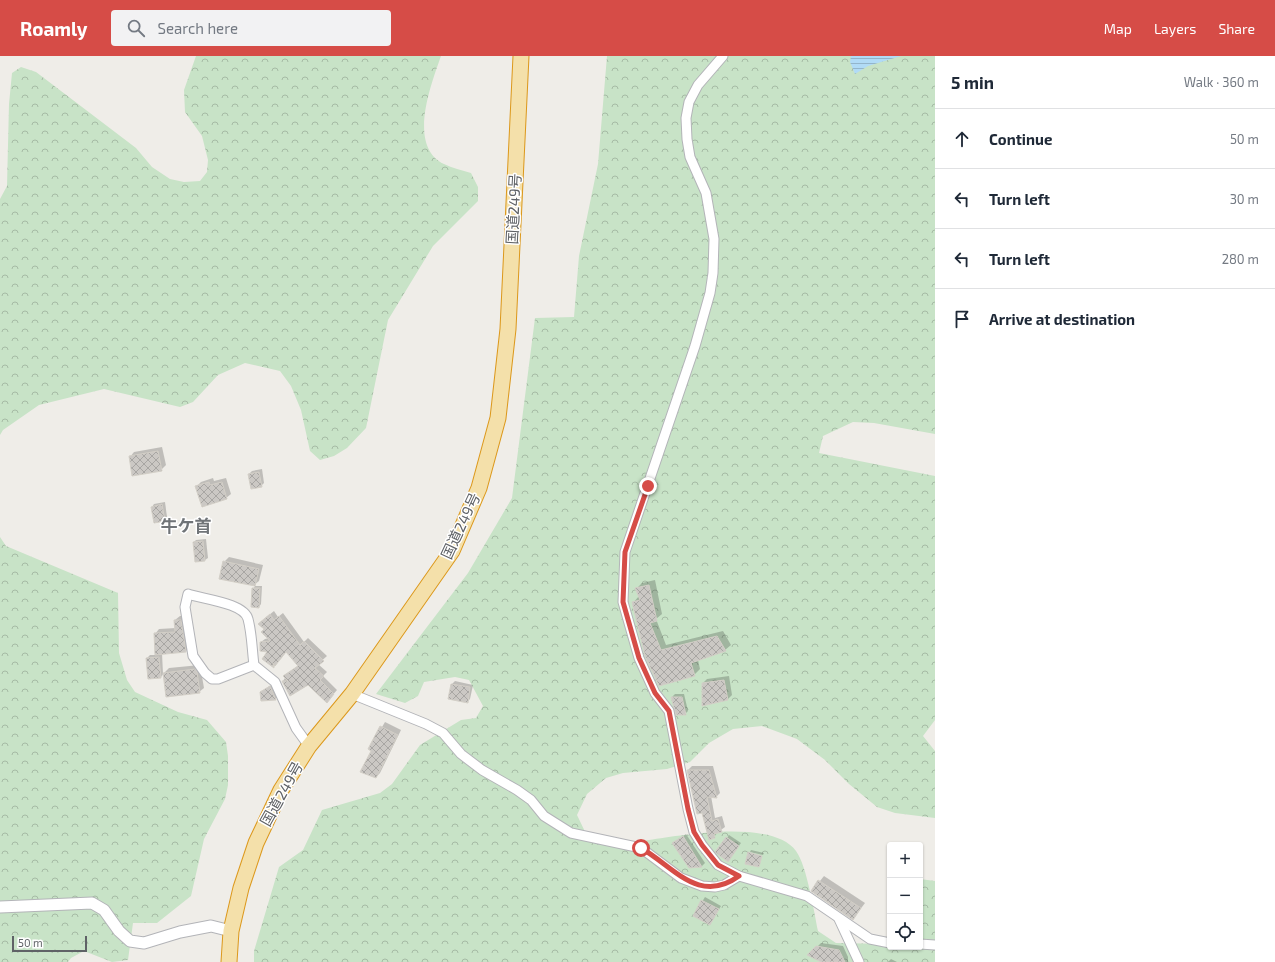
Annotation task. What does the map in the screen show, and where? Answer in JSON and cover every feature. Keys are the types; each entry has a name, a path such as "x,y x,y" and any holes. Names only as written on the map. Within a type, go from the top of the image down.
{"highway":[{"name":"国道249号","path":"229,962 231,931 242,888 256,843 281,790 309,746 352,694 452,551 478,488 498,418 508,329 521,56"}],"street":[{"path":"723,56 698,85 688,102 686,118 686,138 690,157 706,193 714,239 713,273 710,293 695,346 625,552 623,602 639,658 655,693 669,711 688,809 694,832 702,845 718,865 739,876 807,896 870,939 887,942"},
{"path":"254,665 218,679 212,679 204,673 193,656 185,607 188,594 236,607 244,611 248,618 254,665 275,682 296,728 309,746"},
{"path":"352,694 426,724 442,733 461,754 482,770 517,790 530,800 544,816 571,833 641,848 681,878 702,886 724,886 739,876"},
{"path":"0,907 92,902 104,910 119,931 130,941 144,943 180,932 211,926 231,931"},
{"path":"839,918 859,962"},
{"path":"923,944 935,946"}],"green space":[{"path":"196,56 441,56 432,83 425,114 424,130 427,144 433,155 444,164 471,173 478,187 478,201 433,246 388,320 366,428 347,448 334,456 320,460 310,451 301,410 291,386 280,371 245,363 218,375 193,402 180,407 104,389 39,405 3,430 0,435 0,199 7,186 9,104 12,73 21,67 36,72 136,148 152,167 170,179 184,182 200,181 207,172 208,160 202,136 185,112 184,90"},
{"path":"607,56 935,56 935,434 874,423 853,422 823,436 819,453 935,476 935,720 923,736 935,751 935,818 895,813 877,807 849,784 825,760 797,739 762,726 733,729 709,743 690,762 667,769 623,773 606,778 587,794 577,815 589,840 611,845 683,835 727,832 748,832 768,835 784,841 796,851 804,867 818,931 836,943 887,944 887,950 923,950 923,879 935,881 935,962 254,962 254,951 279,867 303,850 322,810 380,793 392,784 420,745 461,720 476,718 483,706 469,680 455,677 424,682 418,696 405,703 376,694 468,573 512,498 535,318 574,317 579,256 598,164"},
{"path":"0,537 6,546 118,593 119,653 127,680 135,692 178,712 207,720 226,742 228,756 228,785 225,799 204,839 191,896 157,923 133,923 128,960 112,962 84,951 71,958 68,962 0,962"}],"water":[{"path":"851,56 901,56 868,66 855,74 850,62"}],"building":[{"path":"158,451 162,471 132,476 129,456"},
{"path":"259,472 262,487 251,489 248,474"},
{"path":"209,482 210,485 222,482 227,499 202,507 195,486"},
{"path":"162,504 165,521 154,523 151,507"},
{"path":"203,541 205,561 195,562 193,542"},
{"path":"223,561 259,569 255,586 219,579"},
{"path":"649,585 657,621 650,623 661,650 717,636 726,651 691,663 695,676 659,686 645,656 632,602 640,600 635,588"},
{"path":"252,588 260,588 259,608 251,607"},
{"path":"270,614 274,620 279,616 300,645 304,641 324,661 315,668 324,676 320,680 334,694 327,703 308,685 290,696 282,681 288,681 283,676 298,666 286,652 275,666 273,663 274,668 262,659 267,652 260,651 260,642 270,641 261,632 264,629 258,624"},
{"path":"174,620 181,620 186,652 155,655 154,633 175,632"},
{"path":"159,657 161,678 148,679 146,658"},
{"path":"195,669 197,672 200,693 166,697 163,673"},
{"path":"724,680 728,700 702,706 702,683"},
{"path":"451,684 470,687 468,703 448,699"},
{"path":"270,686 276,700 261,701 260,692"},
{"path":"671,697 682,697 686,715 676,715"},
{"path":"380,726 398,735 376,778 360,772 371,751 368,749"},
{"path":"687,770 709,770 717,798 707,797 712,821 718,819 722,832 714,834 715,838 709,840 702,813 697,814"},
{"path":"683,836 702,867 689,868 672,843"},
{"path":"726,837 739,846 728,862 715,852"},
{"path":"748,852 762,856 759,867 745,864"},
{"path":"818,880 861,908 853,920 811,891"},
{"path":"701,900 719,909 710,925 693,916"},
{"path":"816,946 839,950 845,962 821,962 807,955"}],"district":[{"name":"牛ケ首","path":"186,526"}],"route":[{"path":"641,848 681,878 702,886 724,886 739,876 718,865 694,832 688,809 669,711 655,693 639,658 623,602 623,567 625,552 648,486"}]}
